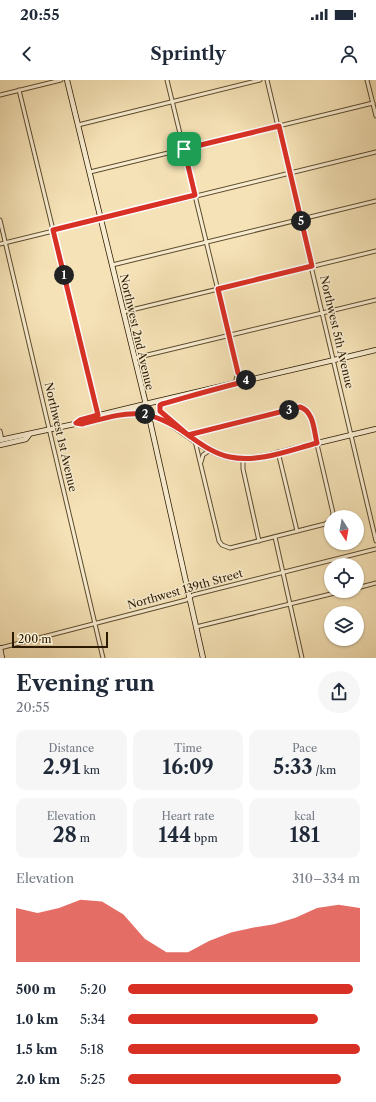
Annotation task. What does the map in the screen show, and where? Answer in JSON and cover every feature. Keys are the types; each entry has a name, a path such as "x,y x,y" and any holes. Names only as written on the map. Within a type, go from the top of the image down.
{"main road":[{"name":"Northwest 2nd Avenue","path":"67,80 146,404 203,658"},
{"path":"1,442 24,434 29,435 76,423 80,420 98,415 376,350"},
{"path":"177,428 161,413 160,405 193,396 203,391"},
{"path":"76,423 82,424 121,414 146,404"},
{"path":"121,414 148,414 177,428 210,450 226,456 243,459 376,429"},
{"path":"151,428 156,421 163,420"},
{"path":"0,648 2,658"}],"street":[{"path":"0,95 61,80"},
{"path":"167,80 238,373 235,384"},
{"path":"78,125 260,80"},
{"name":"Northwest 5th Avenue","path":"267,80 335,360 376,541"},
{"path":"367,80 376,116"},
{"path":"19,90 98,415"},
{"path":"90,172 373,103"},
{"path":"0,244 195,195 376,152"},
{"path":"112,265 376,201"},
{"name":"Northwest 1st Avenue","path":"0,220 103,658"},
{"path":"123,312 376,251"},
{"path":"135,358 376,300"},
{"path":"238,373 247,381"},
{"path":"188,435 300,407 306,408 310,414 333,510"},
{"path":"0,431 1,442"},
{"path":"195,440 219,541 222,545 230,548 297,532 324,523"},
{"path":"201,462 203,455 210,450"},
{"path":"278,452 297,532"},
{"path":"243,459 243,469 259,541"},
{"path":"275,537 302,658"},
{"name":"Northwest 139th Street","path":"0,648 186,600 193,595 376,549"},
{"path":"364,586 376,583"},
{"path":"196,627 324,596"}],"route":[{"path":"279,126 312,266 218,289 238,373 247,381 203,391 193,396 162,404 159,408 160,411 177,428 188,435 300,407 306,408 310,414 317,443 259,457 241,459 231,458 213,452 166,421 145,414 129,413 82,424 76,423 80,420 98,415 53,230 195,195 184,149 279,126"}]}
